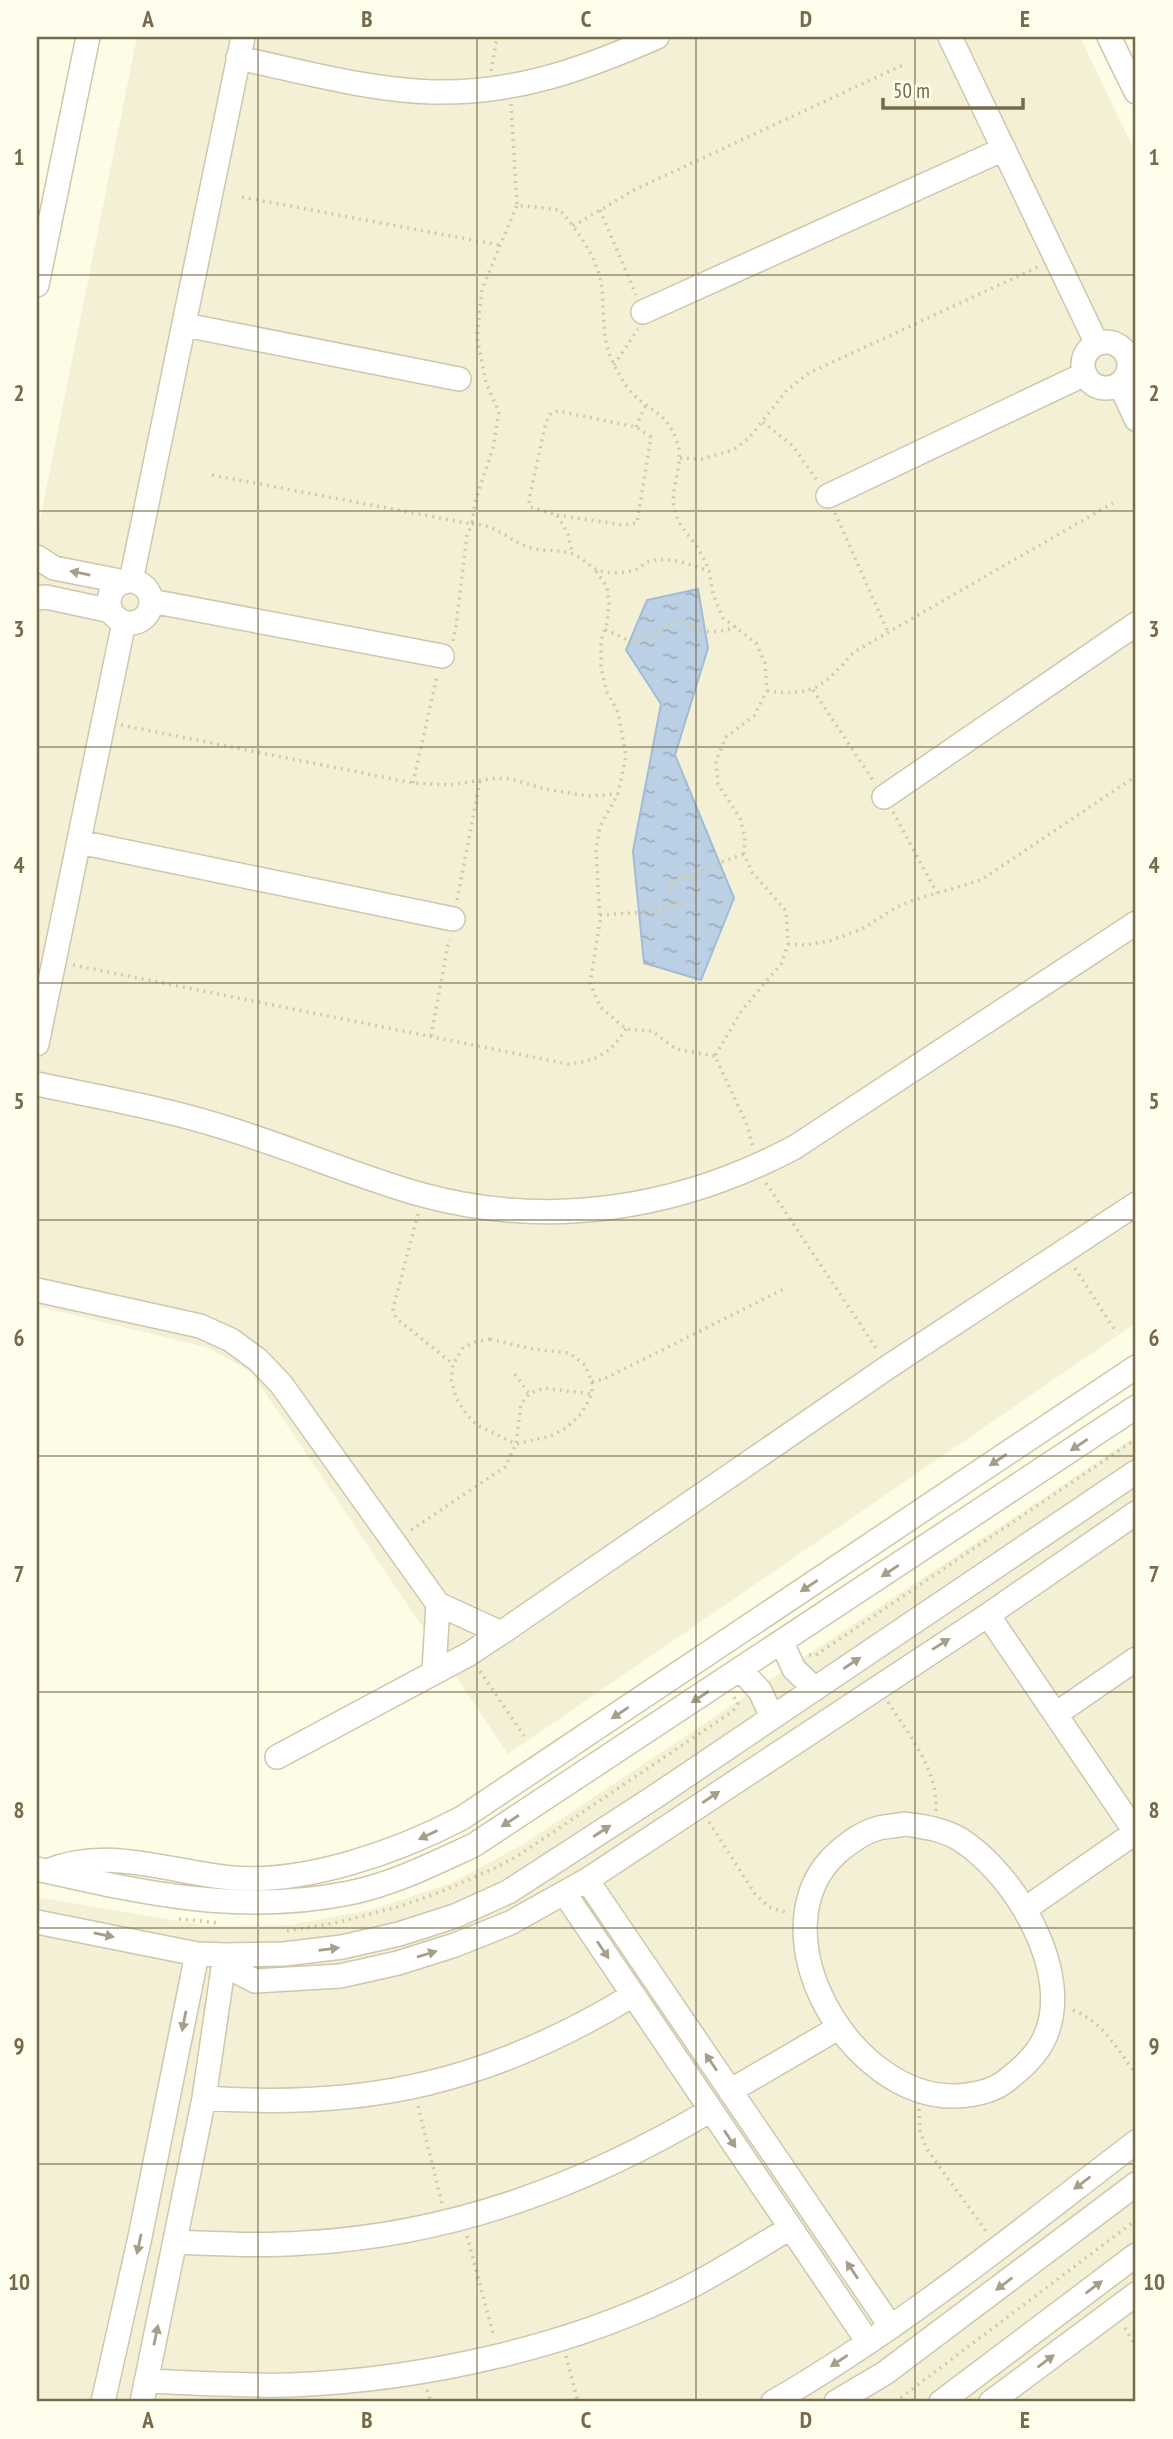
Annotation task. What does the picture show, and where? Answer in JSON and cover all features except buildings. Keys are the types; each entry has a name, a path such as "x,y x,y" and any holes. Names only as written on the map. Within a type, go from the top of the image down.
{"street":[{"path":"37,285 88,37"},
{"path":"128,581 185,325 240,48 375,86 431,92 499,88 541,80 600,62 657,37"},
{"path":"950,37 1056,259 1119,351 1128,373 1120,384 1104,388 1089,381 1083,367 1087,353 1119,351 1136,334"},
{"path":"1109,37 1135,89"},
{"path":"1124,37 1135,89"},
{"path":"643,312 1004,149"},
{"path":"185,325 459,379"},
{"path":"828,496 1085,373"},
{"path":"1120,384 1136,419"},
{"path":"37,598 46,597 118,617 140,620 150,609 151,601 143,585 38,565"},
{"path":"37,1044 104,722 118,617 110,602 111,593 117,586 128,581"},
{"path":"151,601 442,656"},
{"path":"884,797 1136,624"},
{"path":"79,842 453,919"},
{"path":"37,1084 220,1125 358,1175 423,1195 507,1210 592,1210 675,1196 756,1168 795,1147 1136,923"},
{"path":"277,1757 469,1654 502,1633 888,1367 1136,1204"},
{"path":"37,1290 200,1326 231,1340 258,1360 281,1384 438,1604 502,1633"},
{"path":"41,1870 69,1862 94,1859 233,1878 289,1875 361,1860 423,1838 462,1818 1136,1367"},
{"path":"41,1870 153,1894 219,1903 285,1903 350,1893 414,1874 474,1845 1136,1407"},
{"path":"37,1922 197,1954 225,1955 284,1954 342,1947 409,1931 455,1916 508,1892 653,1798 1136,1472"},
{"path":"225,1955 239,1972 255,1981 340,1976 398,1963 455,1945 510,1923 587,1880 878,1685 988,1615 1136,1513"},
{"path":"434,1671 438,1604"},
{"path":"988,1615 1136,1832 1025,1909"},
{"path":"896,1633 916,1660"},
{"path":"782,1643 794,1669 815,1689"},
{"path":"1056,1714 1136,1659"},
{"path":"741,1670 760,1691 772,1717"},
{"path":"653,1798 672,1823"},
{"path":"905,1824 933,1828 960,1839 1007,1883 1025,1909 1049,1972 1053,2005 1045,2037 1027,2064 1002,2084 972,2095 939,2097 908,2088 881,2072 858,2052 838,2028 823,2002 812,1973 806,1912 814,1884 830,1860 851,1841 877,1829 905,1824"},
{"path":"587,1880 891,2326"},
{"path":"565,1894 867,2342"},
{"path":"103,2402 159,2146 197,1954"},
{"path":"225,1955 204,2098 144,2392 350,2381 410,2373 499,2355 561,2337 643,2308 698,2283 790,2228"},
{"path":"204,2098 258,2102 307,2101 358,2097 414,2087 467,2073 537,2046 593,2019 633,1994"},
{"path":"730,2091 838,2028"},
{"path":"176,2242 243,2245 305,2243 367,2237 454,2219 548,2192 605,2168 711,2110"},
{"path":"773,2402 814,2379 891,2326 1136,2142"},
{"path":"835,2402 885,2373 1136,2184"},
{"path":"1024,2227 1044,2254"},
{"path":"948,2398 1136,2255"},
{"path":"1002,2399 1136,2294"}],"path":[{"path":"413,783 442,656 454,638 467,535 493,448 499,412 486,383 477,337 482,289 517,205 499,88 497,37"},
{"path":"573,226 634,190 905,64"},
{"path":"242,197 499,245"},
{"path":"517,205 560,210 589,254 601,285 606,340 614,365 632,393 661,414 677,441 680,458 673,497 674,510 682,530 696,544 709,571 713,594 723,618 756,643 765,663 767,691 754,716 726,737 716,761 718,784 740,818 745,838 744,854 752,872 786,911 788,944 782,964 742,1010 715,1056"},
{"path":"600,210 643,312 635,336 614,365"},
{"path":"680,458 702,459 733,450 749,438 787,390 809,373 1056,259"},
{"path":"636,427 646,404"},
{"path":"558,411 636,427 651,437 637,523 623,525 557,515 530,507 529,500 546,422 551,413 558,411"},
{"path":"763,422 793,446 828,496 888,632"},
{"path":"212,475 496,528 506,538 537,550 572,553 596,570 607,587 609,603 601,641 601,668 607,692 618,712 626,756 618,794 600,826 596,850 600,915 590,983 600,1007 626,1029 652,1031 676,1049 715,1056"},
{"path":"767,691 789,694 813,690 832,677 854,652 1113,503"},
{"path":"557,515 568,534 572,553"},
{"path":"596,570 623,572 635,570 650,561 667,559 709,571"},
{"path":"605,630 634,642 642,642 663,627 677,622 699,631 730,629 736,626"},
{"path":"813,690 884,797 937,893"},
{"path":"104,722 413,783 449,785 496,778 575,794 618,794"},
{"path":"788,944 804,945 829,941 862,929 897,906 981,880 1136,776"},
{"path":"691,878 698,889 694,901 682,905 671,898 670,886 679,877 691,878 705,867 744,854"},
{"path":"600,915 660,911 676,902"},
{"path":"54,961 568,1063 586,1062 602,1055 616,1044 626,1029"},
{"path":"715,1056 747,1125 756,1168 888,1367"},
{"path":"423,1195 393,1309 396,1318 453,1364"},
{"path":"1065,1251 1116,1332"},
{"path":"592,1382 604,1379 784,1289"},
{"path":"490,1339 532,1349 569,1353 585,1365 592,1382 592,1394 581,1414 566,1428 551,1436 516,1444 477,1425 467,1415 456,1398 451,1379 453,1364 463,1348 490,1339"},
{"path":"515,1374 529,1394"},
{"path":"394,1542 505,1467 516,1444 521,1404 529,1394 543,1388 592,1394"},
{"path":"469,1654 524,1736"},
{"path":"878,1685 932,1773 937,1810 933,1828"},
{"path":"698,1806 755,1894 769,1907 787,1913 806,1912"},
{"path":"391,1881 409,1931"},
{"path":"1053,2005 1078,2012 1100,2025 1136,2074"},
{"path":"414,2087 499,2355"},
{"path":"922,2092 920,2130 926,2148 998,2247"},
{"path":"895,2402 1136,2220"},
{"path":"561,2337 578,2402"},
{"path":"920,2347 937,2370 948,2398"}],"shaded area":[{"path":"137,37 1080,37 1136,154 1136,1323 508,1754 252,1373 209,1348 37,1306 37,535"},
{"path":"1136,1436 1136,2402 37,2402 37,1897 208,1926 290,1925 371,1910 449,1884 522,1845"}],"water":[{"path":"698,589 708,648 675,755 734,898 701,980 644,963 633,851 661,704 626,650 647,600"}]}
